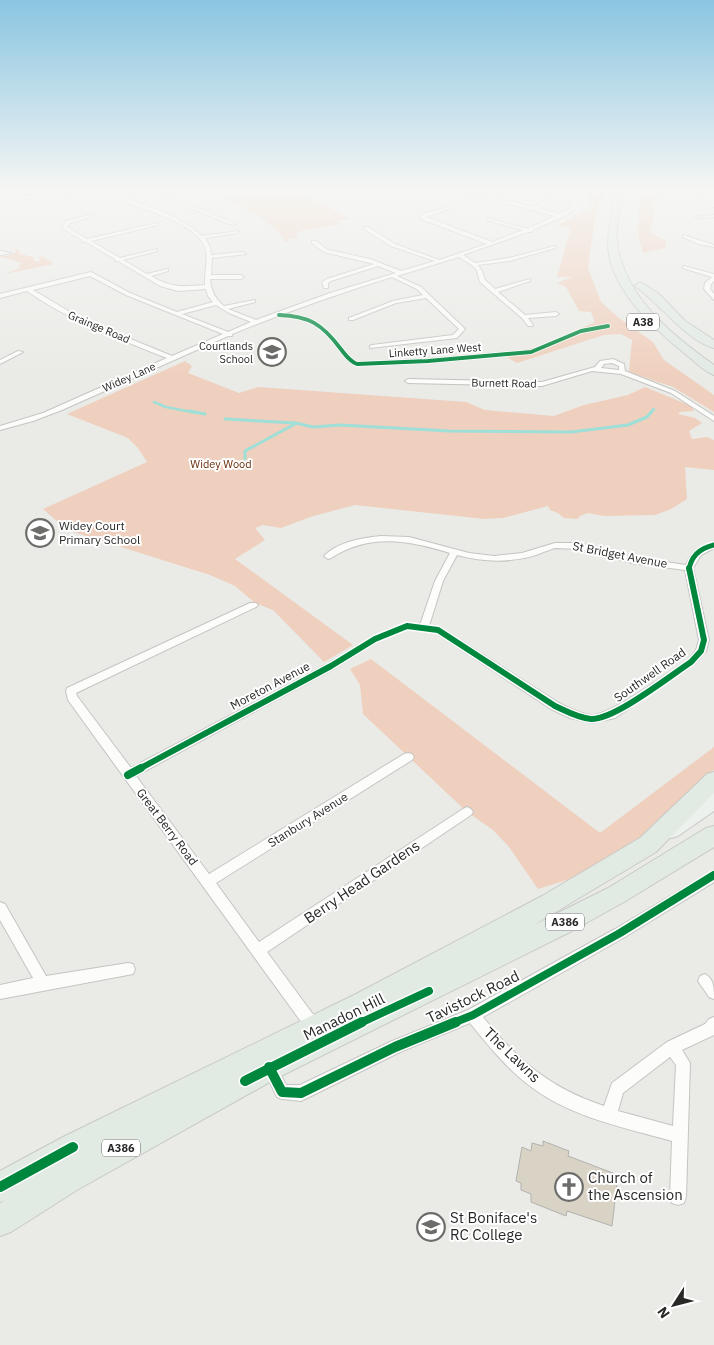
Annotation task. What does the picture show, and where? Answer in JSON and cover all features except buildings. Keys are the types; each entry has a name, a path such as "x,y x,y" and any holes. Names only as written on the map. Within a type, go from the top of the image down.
{"highway":[{"name":"A38","path":"610,254 620,290 631,308 665,343 714,381"},
{"name":"A38","path":"614,254 621,274 638,304 678,344 714,371"},
{"name":"A38","path":"638,281 681,322 714,346"},
{"name":"A38","path":"638,281 676,326 714,358"},
{"path":"648,845 714,780"},
{"name":"Manadon Hill","path":"269,1059 561,924 616,895 705,840"},
{"name":"Manadon Hill","path":"269,1059 317,1026 365,1003 550,904 648,845"},
{"name":"A386","path":"0,1187 81,1143 269,1059"},
{"name":"A386","path":"0,1221 66,1178 269,1059"}],"main road":[{"name":"Manadon Hill","path":"648,845 714,801"},
{"name":"Manadon Hill","path":"705,840 714,829"}],"street":[{"path":"106,254 169,287 207,288"},
{"path":"117,260 141,254"},
{"path":"209,254 207,288 210,296 217,304 224,308 258,323"},
{"path":"210,257 243,254"},
{"path":"341,254 363,258 399,272"},
{"path":"419,254 437,260"},
{"name":"Widey Lane","path":"0,428 30,420 173,358 322,297 437,260 463,254"},
{"path":"476,264 530,254"},
{"path":"459,255 476,264 481,272 482,281 524,317 530,325"},
{"path":"326,287 325,282 329,280 379,264"},
{"path":"685,267 714,277 708,283 707,289 714,298"},
{"path":"145,276 166,270"},
{"path":"0,296 91,274 128,294 230,335"},
{"path":"372,347 455,337 462,329 419,288 392,275"},
{"path":"208,277 241,277"},
{"path":"494,291 525,281 513,279"},
{"name":"Grainge Road","path":"28,289 51,305 89,326 173,358"},
{"path":"352,317 395,302 428,296"},
{"path":"224,308 253,301"},
{"path":"178,313 217,304"},
{"path":"524,317 556,314"},
{"path":"0,362 20,352"},
{"name":"Burnett Road","path":"408,381 415,383 542,384 585,370 597,369 622,372 673,392 714,419"},
{"name":"St Bridget Avenue","path":"328,556 338,548 350,544 368,539 386,538 421,541 454,553 475,557 511,558 562,545 590,548 632,560 688,568"},
{"path":"688,568 693,556 699,550 714,544"},
{"path":"424,627 439,581 454,553"},
{"name":"Southwell Road","path":"424,627 438,630 555,706 574,715 592,719 611,715 691,662 700,652 704,640 688,568"},
{"name":"Great Berry Road","path":"253,605 71,691 72,697 257,952 307,1018 317,1026"},
{"name":"Moreton Avenue","path":"128,775 331,666 375,639 407,626 424,627"},
{"name":"Stanbury Avenue","path":"207,882 408,757"},
{"name":"Berry Head Gardens","path":"257,952 467,812"},
{"name":"Tavistock Road","path":"269,1059 282,1092 301,1093 395,1047 473,1015 620,933 714,875"},
{"path":"0,908 43,983"},
{"path":"0,992 128,969"},
{"path":"705,981 714,992"},
{"name":"The Lawns","path":"473,1015 494,1042 529,1076 566,1100 609,1116 681,1136"},
{"path":"609,1116 617,1088 672,1047 710,1029 714,1024"},
{"path":"672,1047 683,1063 678,1197"}],"green space":[{"path":"21,254 36,258 33,259 37,262 41,260 38,258 42,256 54,264 4,274 21,268 18,266 22,263 0,257 0,255"},
{"path":"564,254 590,254 588,268 601,302 619,318 653,342 664,360 714,395 714,412 673,387 629,372 632,340 621,334 604,335 517,363 503,355 541,346 595,322 591,312 579,311 566,287 557,283 572,277 557,277"},
{"name":"Widey Wood","path":"185,361 192,366 188,373 239,393 258,387 466,402 485,410 554,416 584,405 628,395 645,387 691,406 694,411 680,412 678,414 695,418 702,423 689,431 692,439 707,437 714,440 714,470 685,467 687,499 671,509 655,515 604,516 588,513 580,516 578,519 564,518 550,510 548,506 503,518 484,519 355,505 310,517 281,528 263,525 255,528 265,540 235,559 353,645 324,662 273,610 255,603 235,586 210,575 67,530 43,509 147,462 138,448 128,438 67,414"},
{"path":"371,659 600,833 714,747 714,770 672,812 620,854 567,880 538,889 509,847 493,830 467,812 363,714 360,685 350,669"}],"waterway":[{"path":"154,402 166,407 197,413"},
{"path":"651,413 654,409"},
{"path":"190,411 205,414"},
{"path":"225,419 296,423 313,427 340,425 449,431 571,432 628,425 647,417 652,411"},
{"path":"245,459 245,451 295,424"}],"cycle path":[{"name":"Linketty Lane West","path":"279,315 301,317 317,323 349,359 357,364 428,361 531,352 581,331 608,326"},
{"path":"128,775 331,666 375,639 407,626 438,630 555,706 574,715 592,719 611,715 691,662 701,651 704,640 689,568 698,553 714,545"},
{"path":"269,1067 282,1092 301,1093 395,1047 473,1015 620,933 714,875"},
{"path":"245,1081 372,1017 429,991"},
{"path":"0,1187 73,1147"}],"place":[{"name":"Courtlands School","path":"272,352"},
{"name":"Widey Court Primary School","path":"40,533"},
{"name":"Church of the Ascension","path":"569,1187"},
{"name":"St Boniface's RC College","path":"431,1227"}]}
